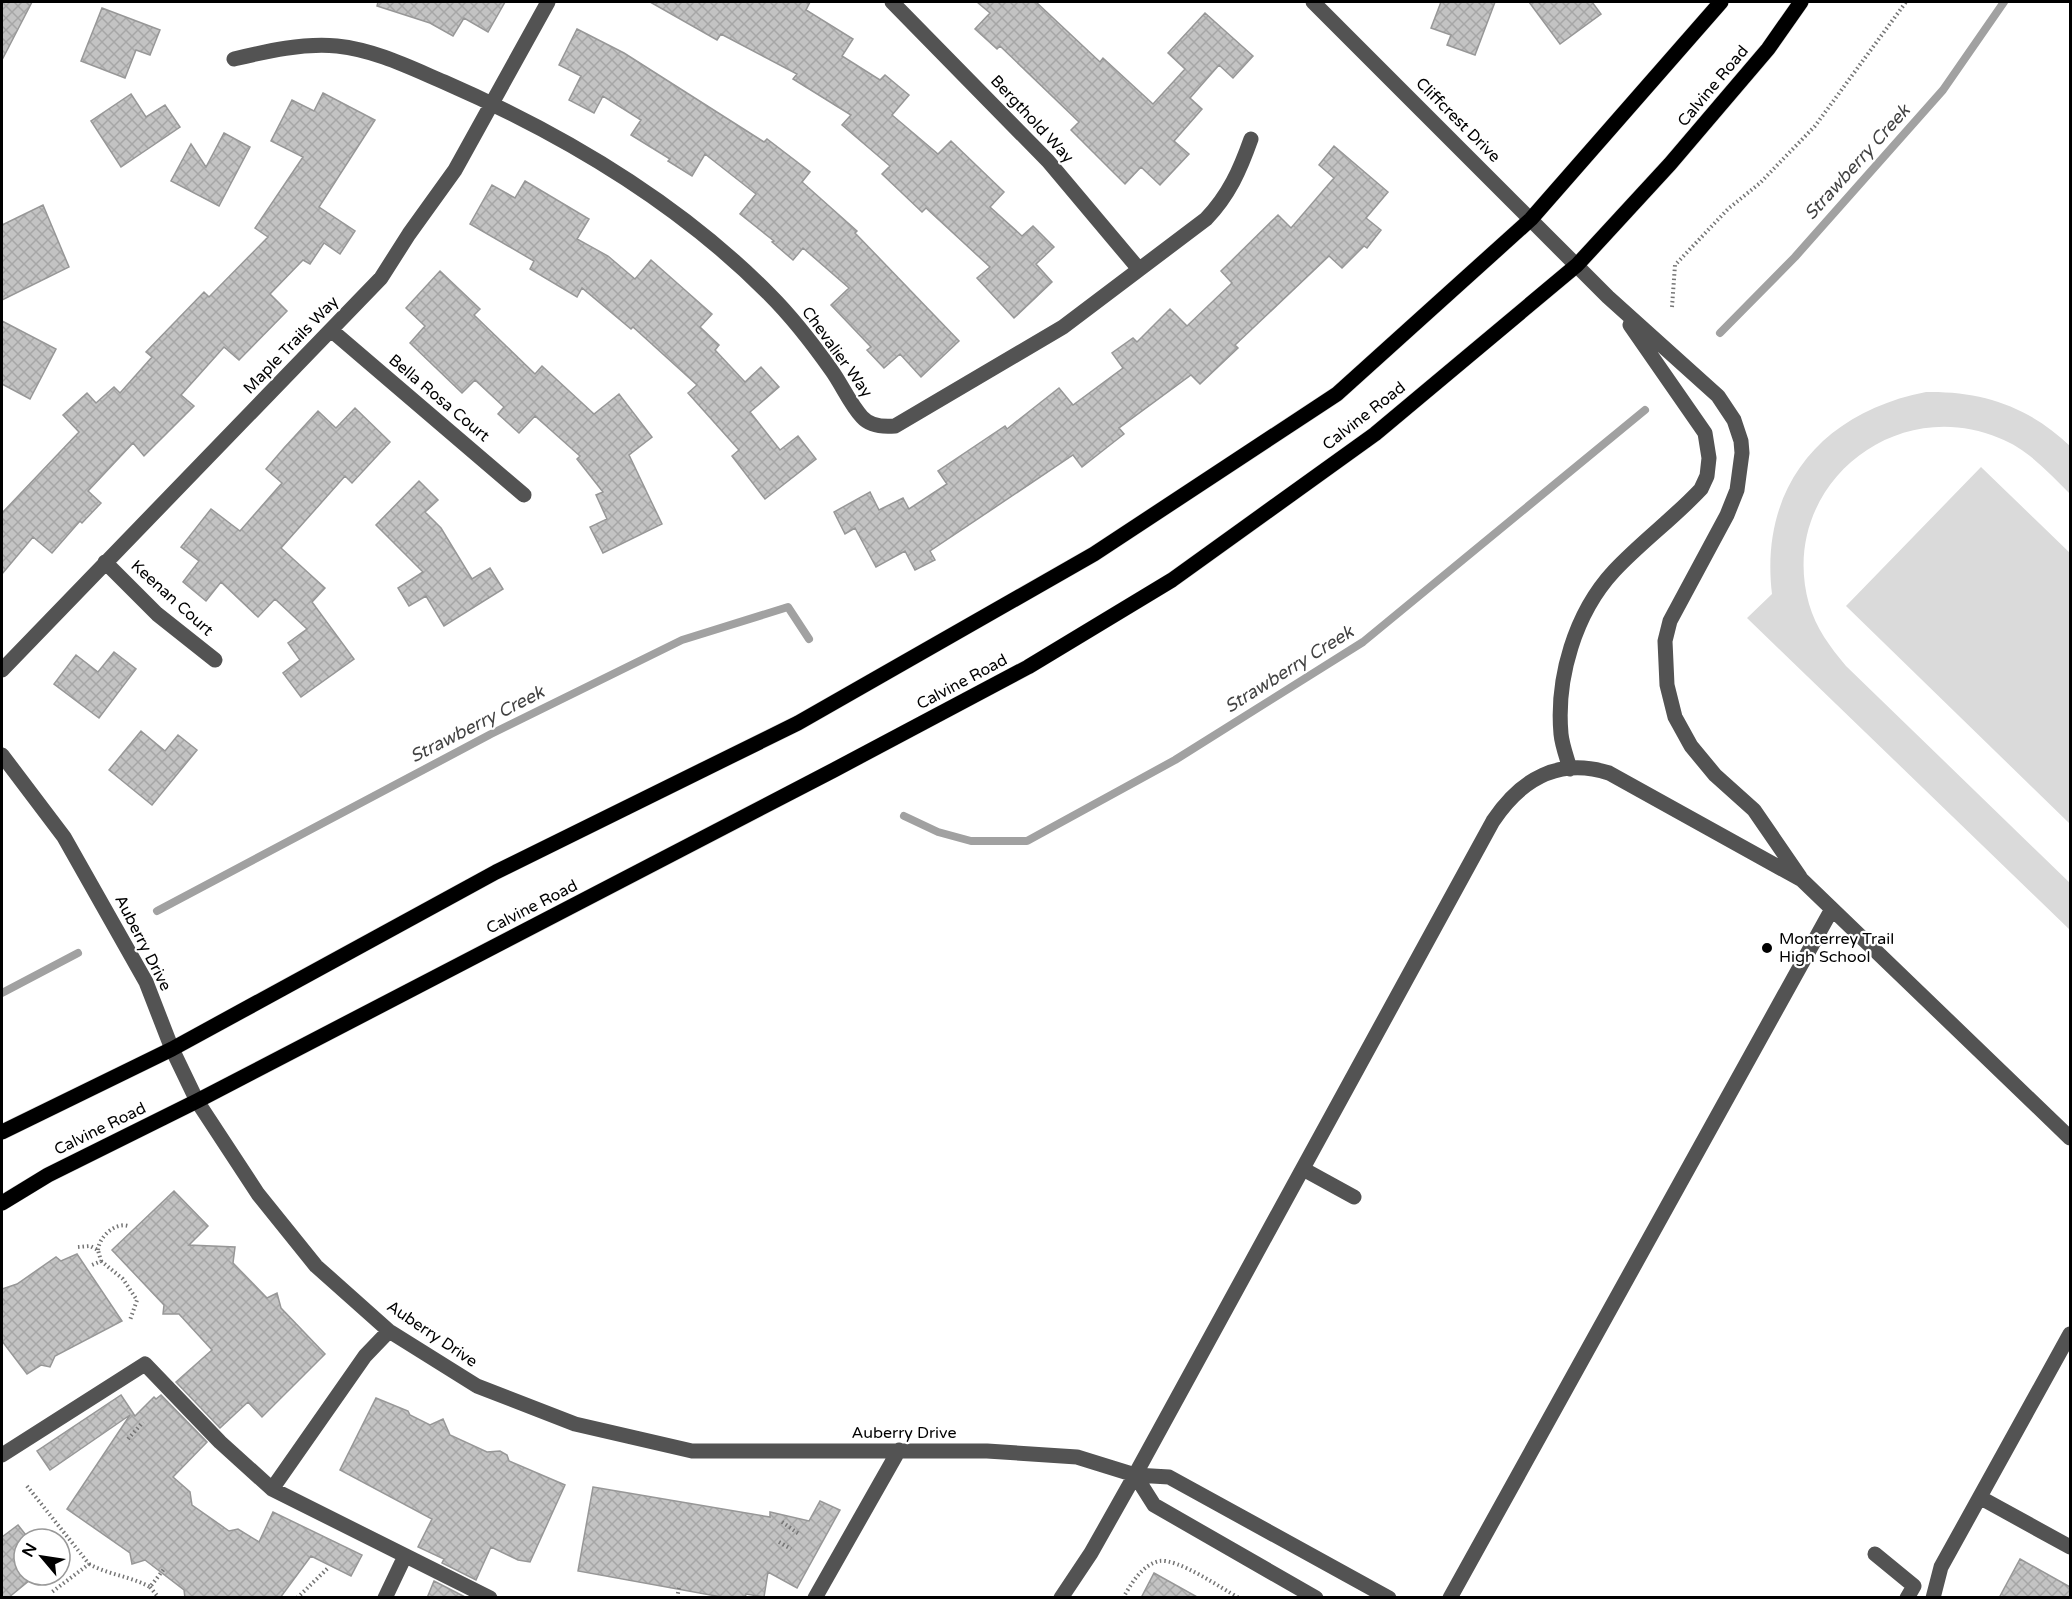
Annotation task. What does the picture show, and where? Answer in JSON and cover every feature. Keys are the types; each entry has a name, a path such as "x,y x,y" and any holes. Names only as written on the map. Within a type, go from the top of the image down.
{"main road":[{"name":"Calvine Road","path":"2,1132 172,1049 496,872 798,723 1094,554 1337,394 1531,219 1721,2"},
{"name":"Calvine Road","path":"2,1203 48,1174 197,1101 1008,678 1172,580 1374,434 1577,265 1670,164 1723,102 1768,49 1801,2"}],"street":[{"name":"Maple Trails Way","path":"2,670 381,278 455,170 548,2"},
{"name":"Cliffcrest Drive","path":"1312,2 1614,303"},
{"name":"Bergthold Way","path":"902,4 1048,160 1138,268"},
{"name":"Chevalier Way","path":"234,59 308,45 366,51 492,103 597,160 669,207 707,238 792,319 832,371 862,418 880,427 895,426 1064,327 1138,268 1206,219 1222,202 1234,182 1251,139"},
{"path":"1570,769 1561,736 1560,706 1567,660 1581,622 1611,573 1701,489 1707,476 1709,458 1705,433 1614,303"},
{"path":"1614,303 1718,396 1734,420 1741,441 1742,465 1727,515 1670,621 1665,641 1667,685 1675,717 1691,746 1715,774 1754,810 1802,880 2070,1138"},
{"name":"Bella Rosa Court","path":"331,330 524,495"},
{"name":"Keenan Court","path":"105,562 157,614 215,660"},
{"name":"Auberry Drive","path":"2,755 44,808 85,872 146,982 172,1049 197,1101 258,1194 316,1266 389,1331 477,1386 575,1424 692,1451 987,1451 1077,1457 1135,1475 1169,1477 1389,1598"},
{"path":"1061,1598 1091,1553 1135,1475 1493,820 1513,793 1543,774 1570,769 1595,769 1626,782 1802,880"},
{"path":"1450,1598 1832,909"},
{"path":"1303,1169 1354,1197"},
{"path":"272,1489 365,1356 389,1331"},
{"path":"1875,1554 1911,1592 1932,1598 1941,1567 2070,1334"},
{"path":"2,1455 146,1364 220,1442 272,1489 490,1598"},
{"path":"815,1598 899,1450"},
{"path":"1135,1475 1154,1505 1316,1598"},
{"path":"1981,1498 2070,1547"},
{"path":"385,1598 405,1556"}],"path":[{"path":"1672,307 1675,266 1728,210 1760,183 1815,126 1906,2"},
{"path":"128,1226 122,1224 113,1228 98,1245 98,1250 101,1261 123,1279 137,1300 130,1320"},
{"path":"78,1247 90,1246 98,1250"},
{"path":"92,1265 101,1261"},
{"path":"128,1439 143,1422"},
{"path":"27,1486 89,1564 104,1573 139,1581 150,1587 159,1598"},
{"path":"782,1522 799,1534"},
{"path":"779,1542 791,1549"},
{"path":"1124,1598 1143,1570 1158,1562 1174,1562 1239,1598"},
{"path":"52,1592 89,1564"},
{"path":"297,1598 328,1568"},
{"path":"150,1587 164,1569"},
{"path":"677,1598 679,1588"}],"shaded area":[{"path":"1926,392 1947,392 1986,398 2021,412 2054,432 2070,446 2070,494 2029,455 1999,438 1959,428 1920,429 1883,441 1852,461 1827,490 1810,524 1804,562 1809,604 1824,637 1846,666 2070,883 2070,930 1747,618 1772,594 1771,555 1776,520 1788,488 1805,460 1829,436 1857,417 1889,402"},
{"path":"1981,467 2070,553 2070,824 1846,606"}],"building":[{"path":"2,2 32,2 2,60"},
{"path":"378,2 505,2 488,32 464,18 453,36 430,23 377,6"},
{"path":"650,2 810,2 806,10 853,39 842,56 880,80 885,75 909,95 892,115 938,154 951,141 1004,192 990,207 1022,236 1033,226 1054,247 1036,264 1052,282 1014,318 977,278 990,267 926,208 922,212 882,174 890,166 842,125 851,115 793,79 797,74 721,34 717,40"},
{"path":"977,2 1036,2 1100,62 1103,58 1153,104 1185,69 1168,53 1205,13 1253,56 1233,78 1219,65 1190,98 1202,109 1174,141 1189,154 1160,185 1141,167 1125,184 1071,130 1079,122 1000,46 997,49 975,29 990,13"},
{"path":"1441,2 1495,2 1475,55 1447,45 1451,35 1431,28"},
{"path":"1529,2 1592,2 1601,14 1560,44"},
{"path":"102,8 160,30 150,55 136,50 125,78 81,61"},
{"path":"577,29 624,53 764,142 767,139 810,172 802,182 857,231 855,233 959,341 921,377 900,354 884,368 867,350 871,347 831,305 849,288 803,248 793,260 772,242 774,241 740,214 756,194 705,154 692,176 668,161 670,159 631,135 641,120 603,96 594,113 569,100 581,76 559,65"},
{"path":"323,93 375,120 319,207 355,231 340,254 324,243 310,264 303,260 270,294 287,311 239,360 224,347 181,395 194,406 144,456 133,443 88,491 101,503 82,523 80,521 52,553 33,537 2,574 2,513 79,432 63,415 87,393 96,403 114,387 120,393 152,357 146,352 204,292 209,297 268,237 255,228 303,157 271,141 292,100 314,111"},
{"path":"131,94 146,117 165,105 180,127 121,167 91,121"},
{"path":"224,133 250,147 219,206 171,181 191,144 206,167"},
{"path":"1334,146 1388,192 1366,218 1381,230 1367,248 1364,246 1342,268 1329,256 1235,345 1238,348 1200,384 1191,375 1119,428 1124,434 1082,467 1073,455 930,551 935,560 915,570 905,551 876,567 855,528 845,534 834,512 870,492 879,510 903,498 909,509 947,484 938,471 1005,426 1007,429 1059,388 1073,405 1123,368 1112,353 1133,338 1137,342 1170,309 1187,326 1232,283 1221,271 1278,215 1291,228 1334,178 1319,165"},
{"path":"525,181 589,219 577,239 608,256 635,279 651,260 712,314 700,327 719,345 715,350 745,382 761,367 779,387 750,412 780,450 798,436 816,459 765,499 732,456 739,450 688,393 697,385 633,327 631,329 582,288 577,297 530,269 534,261 470,224 492,185 515,198"},
{"path":"43,205 69,267 2,300 2,225"},
{"path":"440,271 480,309 474,315 535,374 542,366 594,414 619,394 652,437 629,455 662,524 603,553 590,527 607,519 596,495 603,492 577,459 580,456 535,416 519,433 498,414 504,407 475,380 462,393 410,343 425,326 406,308"},
{"path":"2,321 56,349 30,399 2,384"},
{"path":"355,408 390,442 352,483 345,476 281,548 325,588 312,602 354,659 301,697 283,673 300,660 288,643 307,629 275,599 258,617 221,582 206,601 183,582 199,561 181,547 211,509 240,531 282,483 266,469 318,411 336,428"},
{"path":"419,481 438,500 425,512 441,528 472,579 490,568 503,589 444,626 426,596 409,606 398,588 423,572 376,525"},
{"path":"114,652 136,669 99,718 54,684 76,655 98,672"},
{"path":"141,731 165,751 178,735 197,750 152,805 109,770"},
{"path":"174,1191 208,1226 189,1245 235,1247 233,1263 267,1298 277,1293 281,1308 325,1354 262,1417 248,1402 220,1428 176,1382 212,1350 179,1314 163,1314 164,1305 112,1250"},
{"path":"77,1254 122,1321 55,1356 50,1367 41,1365 27,1374 2,1341 2,1289 17,1284 56,1257 61,1261"},
{"path":"121,1395 135,1416 154,1397 156,1399 161,1395 207,1442 173,1477 190,1492 192,1505 229,1531 238,1529 259,1542 273,1512 362,1555 351,1576 311,1556 280,1598 185,1598 184,1590 145,1560 132,1564 130,1553 67,1509 130,1415 50,1470 37,1451"},
{"path":"376,1398 408,1411 410,1415 430,1425 443,1419 450,1435 487,1452 500,1451 507,1455 509,1461 565,1485 530,1562 518,1560 491,1547 476,1580 442,1563 444,1559 418,1547 432,1519 340,1470"},
{"path":"593,1487 770,1517 770,1512 809,1521 820,1501 840,1510 797,1588 768,1572 764,1597 746,1594 745,1598 727,1598 578,1571"},
{"path":"12,1530 12,1587 21,1587 8,1598 2,1598 2,1537"},
{"path":"2020,1559 2070,1587 2070,1598 1999,1598"},
{"path":"1154,1573 1199,1598 1141,1598"},
{"path":"434,1581 467,1598 427,1598"}],"waterway":[{"name":"Strawberry Creek","path":"1720,333 1795,257 1943,90 2004,2"},
{"name":"Strawberry Creek","path":"904,816 938,832 971,841 1027,841 1175,760 1363,642 1645,410"},
{"name":"Strawberry Creek","path":"157,911 491,734 682,640 788,607 809,639"},
{"name":"Strawberry Creek","path":"2,993 78,953"}],"place":[{"name":"Monterrey Trail High School","path":"1767,948"}]}
